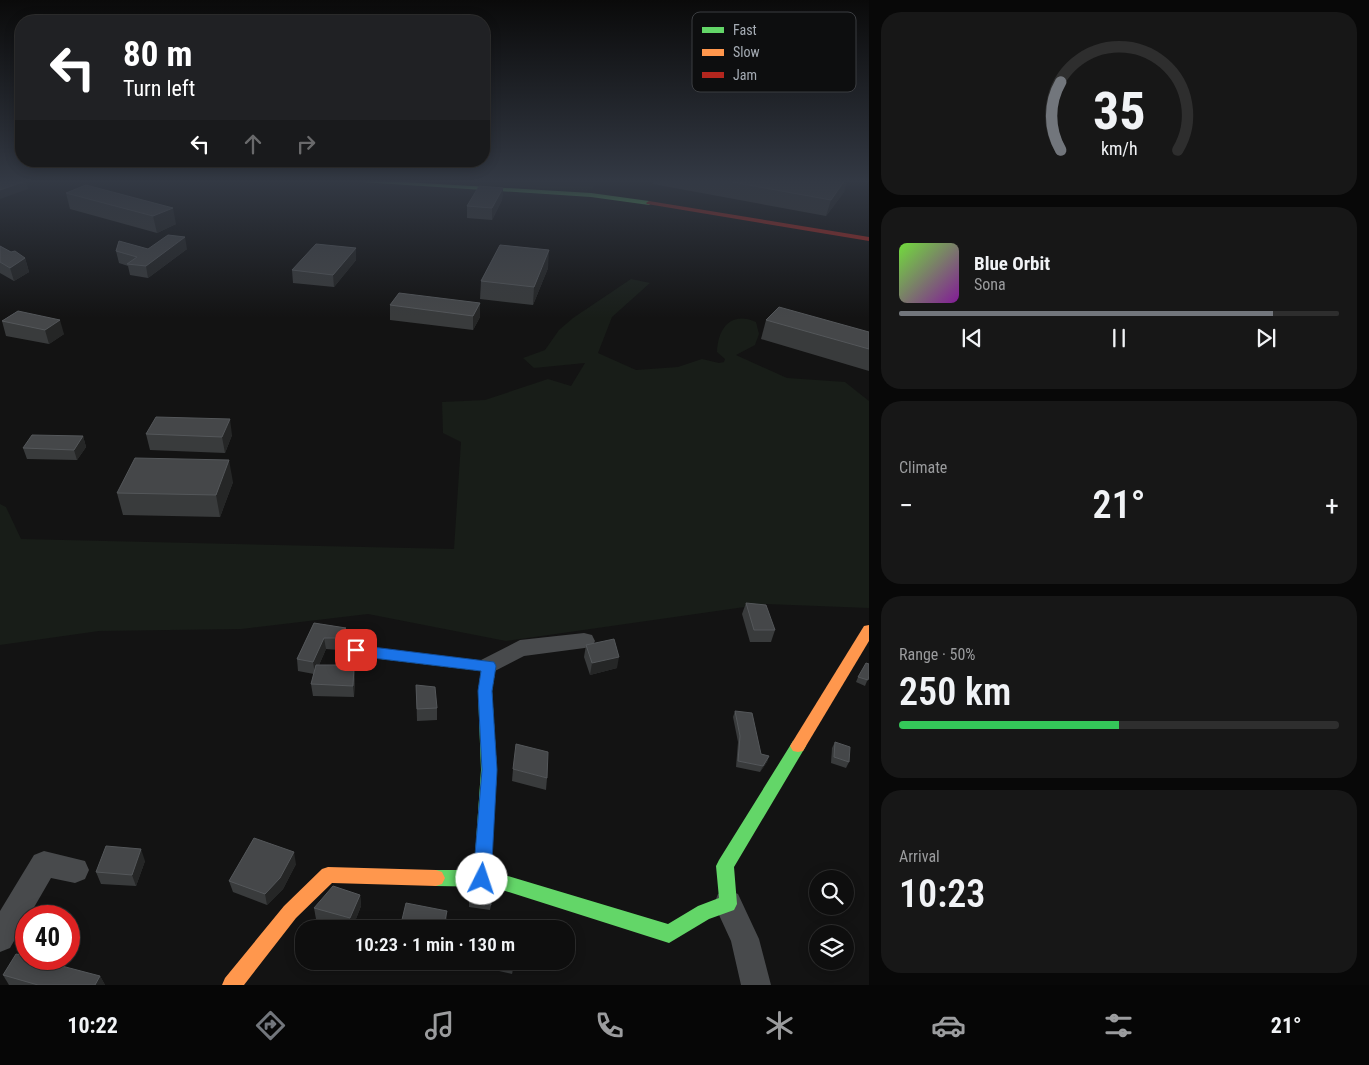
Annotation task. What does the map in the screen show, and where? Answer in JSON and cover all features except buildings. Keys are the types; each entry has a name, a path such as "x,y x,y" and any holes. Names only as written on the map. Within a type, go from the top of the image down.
{"street":[{"path":"792,226 869,239"},
{"path":"756,985 744,939 728,904 725,866 869,630"},
{"path":"356,650 489,666 520,648 584,641"},
{"path":"482,879 490,770 485,691 489,666"},
{"path":"0,938 44,864 75,870"},
{"path":"232,985 290,912 328,875 493,878 669,934 704,912 728,904"}],"shaded area":[{"path":"631,279 650,283 612,317 598,353 636,370 678,367 702,359 719,363 724,362 725,359 717,352 723,329 733,320 747,319 756,322 759,334 755,345 736,355 787,378 845,382 869,401 869,608 766,604 506,641 368,614 241,629 99,631 0,645 0,504 6,507 21,539 454,549 461,442 443,433 442,402 485,400 548,379 571,386 585,363 534,368 523,358 545,350 559,330 573,318"}],"traffic: fast":[{"path":"356,651 489,666 485,691 489,770 482,879"},
{"path":"436,878 493,879 669,934 704,912 728,904 725,866 798,746"}],"traffic: slow":[{"path":"798,746 869,630"},
{"path":"232,985 290,912 328,875 436,878"}],"traffic: jam":[{"path":"789,226 869,239"}],"route":[{"path":"356,650 489,666 485,691 490,770 482,879"}]}
